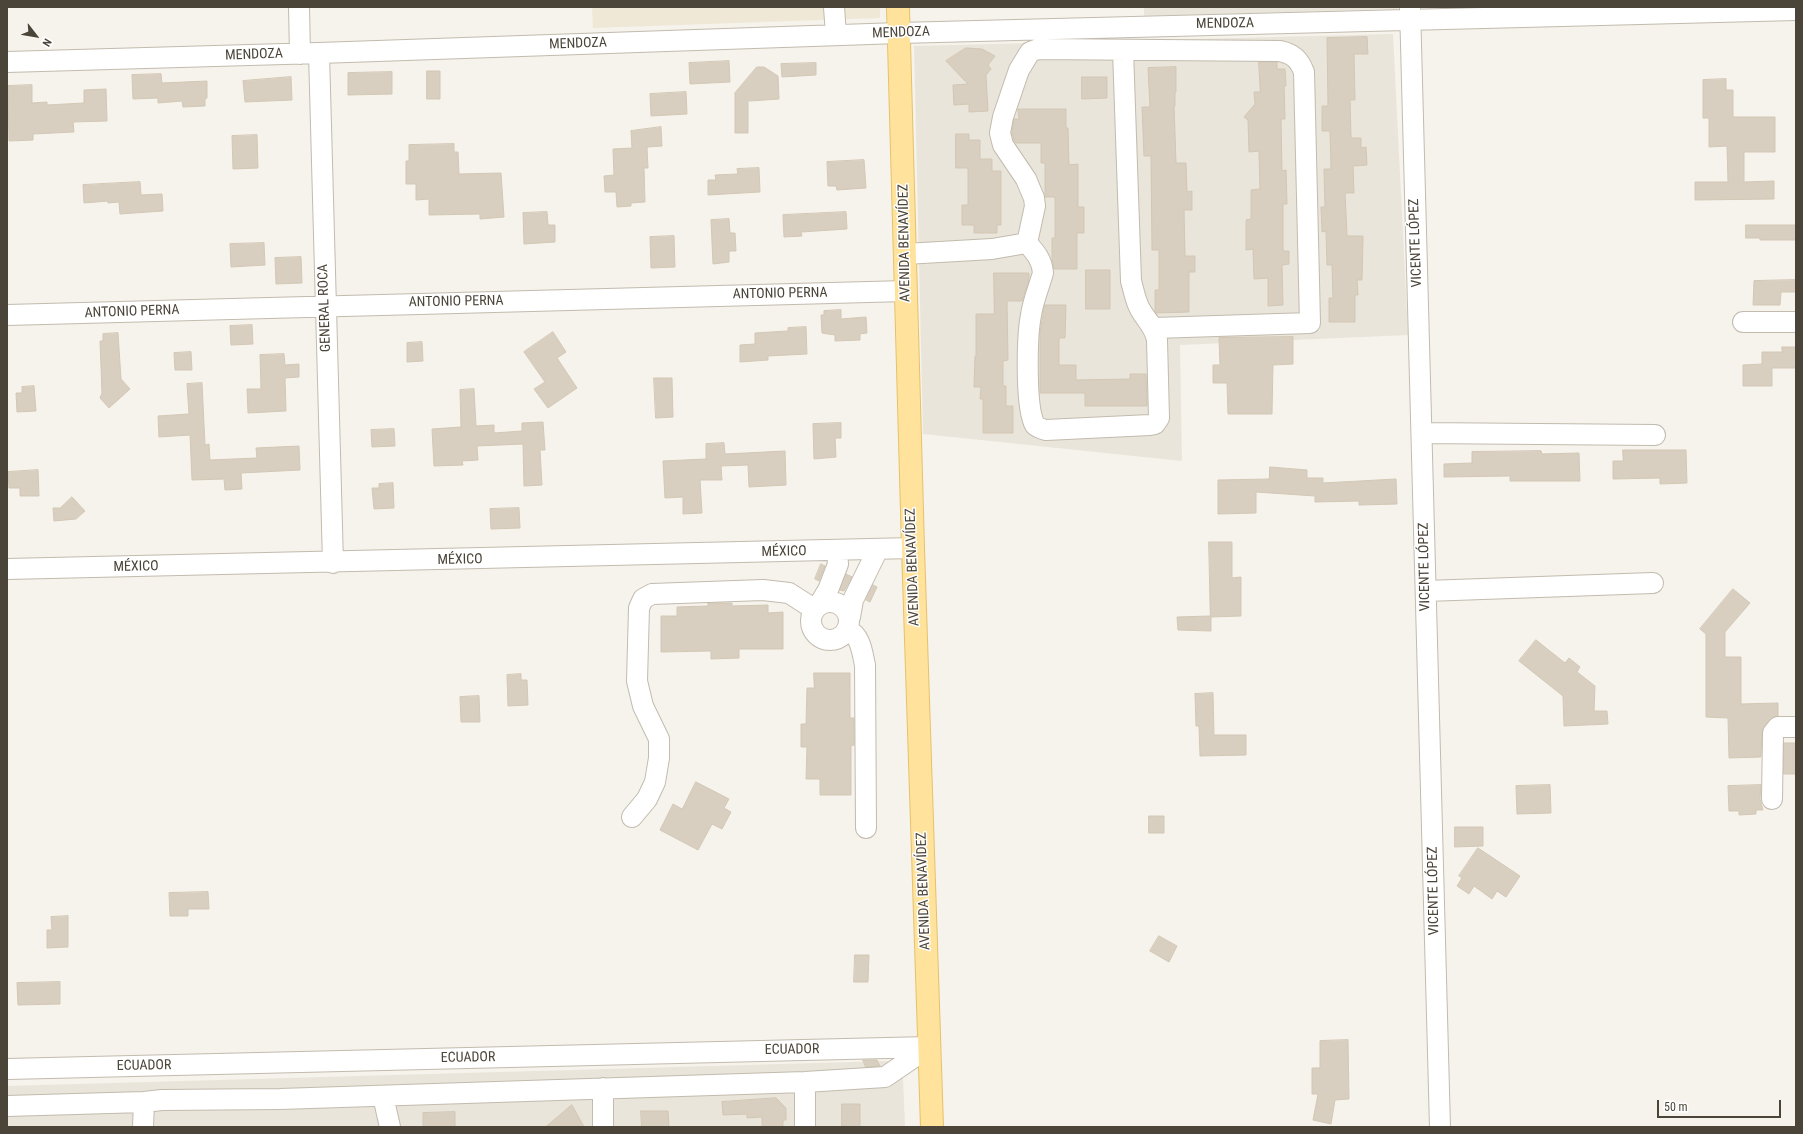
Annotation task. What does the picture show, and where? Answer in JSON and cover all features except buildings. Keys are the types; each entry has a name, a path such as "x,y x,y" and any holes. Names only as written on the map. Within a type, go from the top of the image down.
{"main road":[{"name":"AVENIDA BENAVÍDEZ","path":"898,7 913,548 932,1127"}],"street":[{"name":"GENERAL ROCA","path":"299,7 309,53 325,306 333,563"},
{"path":"834,7 836,35"},
{"name":"MENDOZA","path":"7,62 899,33 1269,15 1543,11 1796,10"},
{"name":"VICENTE LÓPEZ","path":"1410,13 1440,1127"},
{"path":"1123,50 1132,281 1136,301 1141,311 1154,328 1157,340 1159,418 1155,424 1150,426 1046,430 1035,425 1030,403 1027,365 1031,315 1043,273 1040,259 1028,243 1035,206 1034,198 1026,179 1003,145 1000,133 1003,116 1019,70 1025,58 1030,52 1038,49 1280,51 1295,57 1300,63 1304,72 1310,324 1154,328"},
{"path":"905,254 992,249 1028,243"},
{"name":"ANTONIO PERNA","path":"7,315 906,291"},
{"path":"1743,322 1796,322"},
{"path":"1422,433 1655,435"},
{"name":"MÉXICO","path":"7,569 333,563 913,548"},
{"path":"837,551 838,564 828,590 816,607 811,622 815,634 826,640 839,638 849,623 853,600 878,549"},
{"path":"1426,591 1653,583"},
{"path":"632,817 647,799 655,782 659,758 659,739 643,706 637,681 639,608 643,600 652,594 764,590 789,593 816,607"},
{"path":"816,607 824,602 838,602 847,611 849,623 861,646 865,665 866,828"},
{"path":"1772,799 1773,733 1778,728 1796,727"},
{"path":"7,1106 144,1102 162,1100 383,1096 805,1082 885,1077 929,1047"},
{"name":"ECUADOR","path":"7,1069 929,1047"},
{"path":"805,1082 805,1127"},
{"path":"603,1088 603,1127"},
{"path":"383,1096 390,1127"},
{"path":"143,1127 144,1102"}],"shaded area":[{"path":"592,7 880,7 880,18 593,28"},
{"path":"1144,7 1398,7 1398,9 1144,16"},
{"path":"1393,34 1408,335 1180,345 1182,461 923,434 914,46"},
{"path":"888,1061 903,1078 905,1127 7,1127 7,1086"}]}
